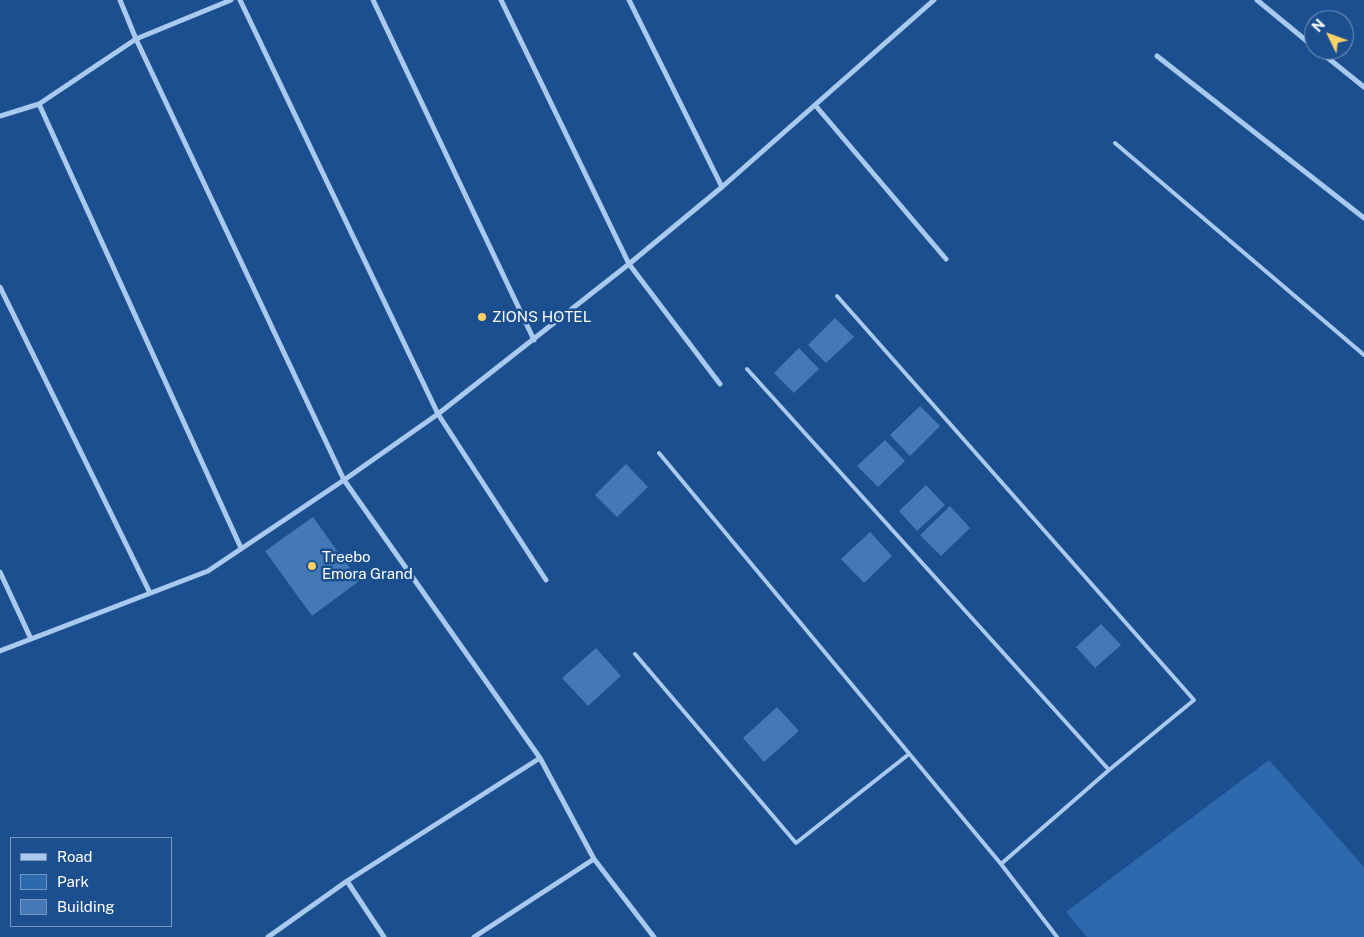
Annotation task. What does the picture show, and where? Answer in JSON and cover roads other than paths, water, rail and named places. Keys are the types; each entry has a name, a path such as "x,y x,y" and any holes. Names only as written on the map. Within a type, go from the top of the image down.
{"street":[{"path":"120,0 136,39 344,480 540,758 594,859 654,937"},
{"path":"0,116 39,104 136,39 231,0"},
{"path":"240,0 438,414 546,580"},
{"path":"373,0 534,340"},
{"path":"501,0 629,264 720,384"},
{"path":"629,0 722,187"},
{"path":"0,651 208,571 344,480 438,414 629,264 722,187 934,0"},
{"path":"1257,0 1304,39"},
{"path":"1157,56 1364,218"},
{"path":"1330,60 1364,87"},
{"path":"39,104 241,548"},
{"path":"815,105 946,259"},
{"path":"0,287 150,593"},
{"path":"0,572 32,639"},
{"path":"268,937 347,881 540,758"},
{"path":"474,937 594,859"},
{"path":"347,881 384,937"}],"lane":[{"path":"1115,143 1364,355"},
{"path":"837,296 1194,700 1000,864"},
{"path":"747,369 1109,770"},
{"path":"659,453 1000,864 1057,937"},
{"path":"635,654 796,843 909,754"}],"place":[{"name":"ZIONS HOTEL","path":"482,317"},
{"name":"Treebo Emora Grand","path":"312,566"}]}
